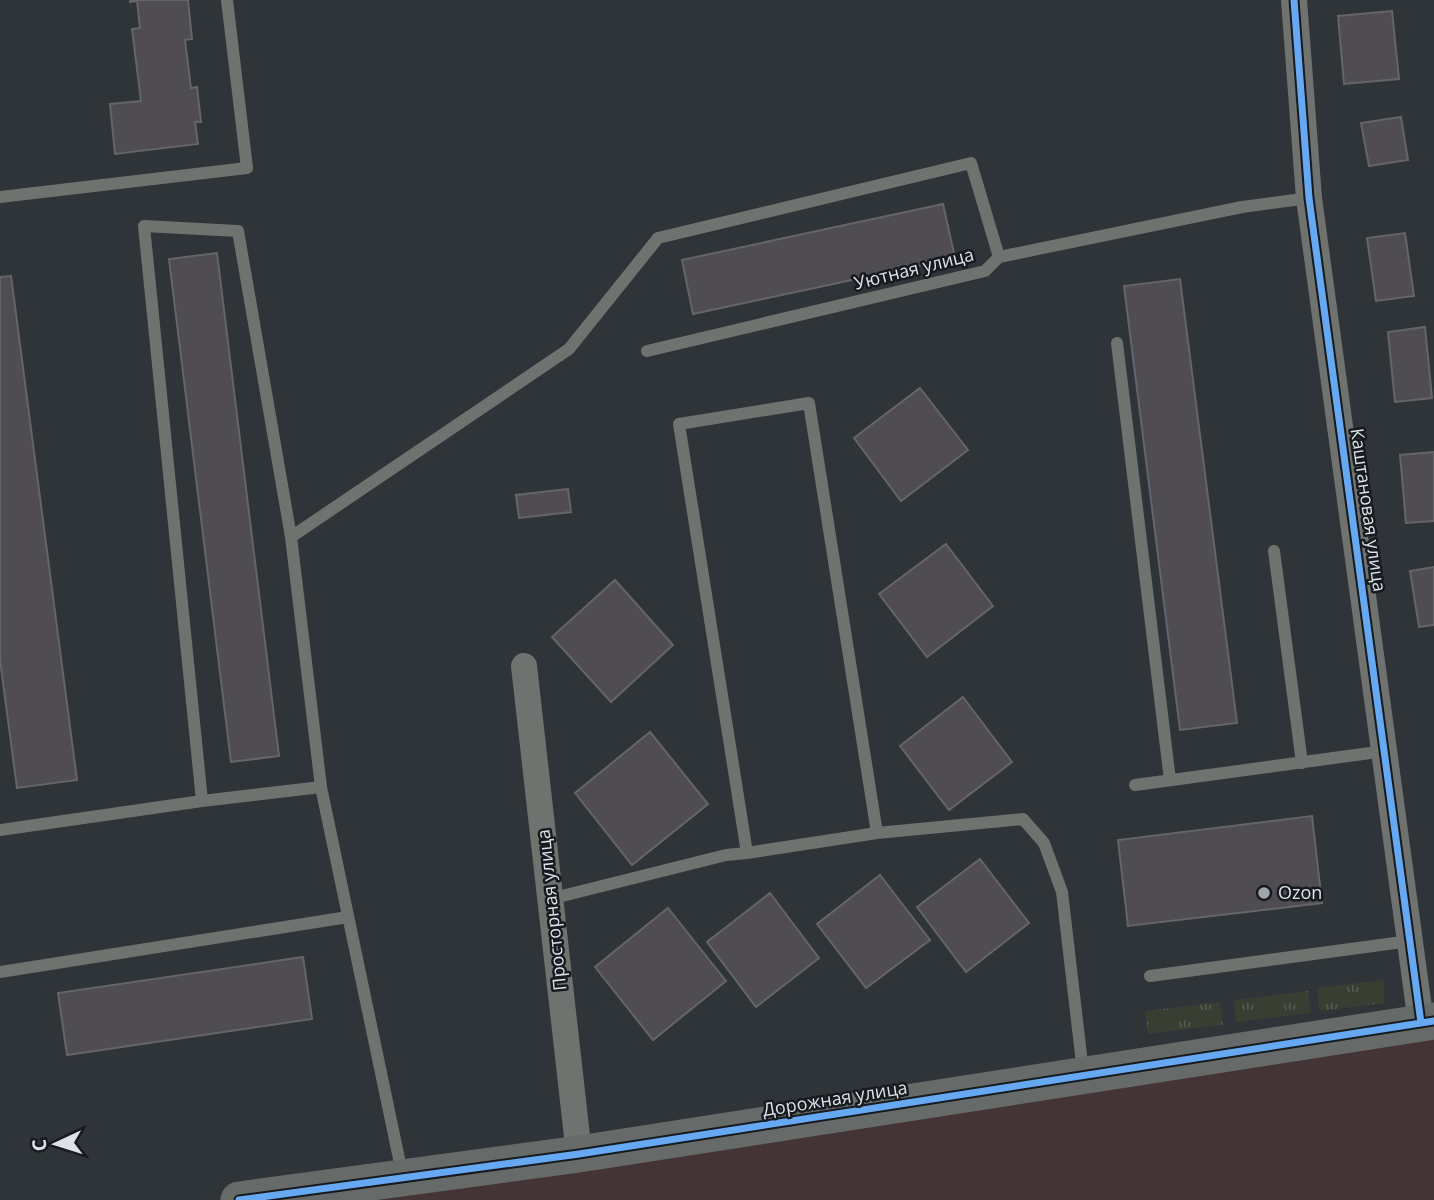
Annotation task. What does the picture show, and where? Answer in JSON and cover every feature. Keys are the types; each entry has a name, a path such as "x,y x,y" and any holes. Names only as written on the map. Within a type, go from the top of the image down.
{"street":[{"name":"Каштановая улица","path":"1294,0 1309,198 1410,941 1428,1022"},
{"name":"Просторная улица","path":"524,666 579,1154"},
{"name":"Дорожная улица","path":"239,1200 579,1154 1428,1022"}],"lane":[{"path":"0,197 247,168 227,0"},
{"path":"291,537 569,349 658,238 971,163 999,257"},
{"name":"Уютная улица","path":"647,351 985,271 999,257 1242,207 1309,198"},
{"path":"202,801 144,226 238,231 291,537 321,787 402,1177"},
{"path":"1117,343 1170,780"},
{"path":"747,853 678,424 770,409 809,403 877,833"},
{"path":"1274,551 1302,763"},
{"path":"1135,785 1385,751"},
{"path":"0,830 321,787"},
{"path":"550,898 726,855 877,833 1023,819 1044,843 1062,892 1083,1077"},
{"path":"0,972 348,917"},
{"path":"1150,976 1410,941"}],"shaded area":[{"path":"1434,1023 1434,1200 227,1200"}],"green space":[{"path":"1383,980 1385,1003 1319,1011 1317,988"},
{"path":"1308,991 1311,1013 1236,1022 1234,1000"},
{"path":"1220,1002 1223,1025 1148,1034 1145,1011"}],"building":[{"path":"130,0 188,0 192,39 185,40 191,88 197,87 201,122 195,122 198,144 115,154 110,104 141,101 132,29 140,28 137,1"},
{"path":"1392,11 1399,79 1344,84 1338,16"},
{"path":"1401,117 1408,160 1369,166 1361,123"},
{"path":"943,204 955,258 693,314 682,260"},
{"path":"1405,233 1414,296 1376,301 1367,238"},
{"path":"217,253 279,756 231,762 169,259"},
{"path":"11,276 77,780 17,788 0,660 0,277"},
{"path":"1180,279 1237,723 1180,730 1124,286"},
{"path":"1425,327 1432,398 1395,402 1388,332"},
{"path":"920,388 968,450 901,501 854,438"},
{"path":"1434,452 1434,521 1406,523 1400,455"},
{"path":"568,489 571,512 519,518 516,495"},
{"path":"946,544 993,606 927,657 879,594"},
{"path":"1434,567 1434,625 1419,627 1410,571"},
{"path":"615,580 673,645 611,702 552,637"},
{"path":"963,697 1012,762 949,810 900,746"},
{"path":"650,732 708,804 632,865 575,793"},
{"path":"1312,816 1322,903 1128,926 1118,840"},
{"path":"980,859 1029,923 966,972 917,907"},
{"path":"880,875 930,940 866,988 817,924"},
{"path":"770,893 819,958 756,1007 707,942"},
{"path":"668,908 726,981 653,1040 595,967"},
{"path":"303,957 312,1019 67,1055 58,993"}],"cycle path":[{"path":"1294,0 1309,198 1421,1023"},
{"path":"239,1200 579,1154 1434,1021"}],"place":[{"name":"Ozon","path":"1264,893"}]}
